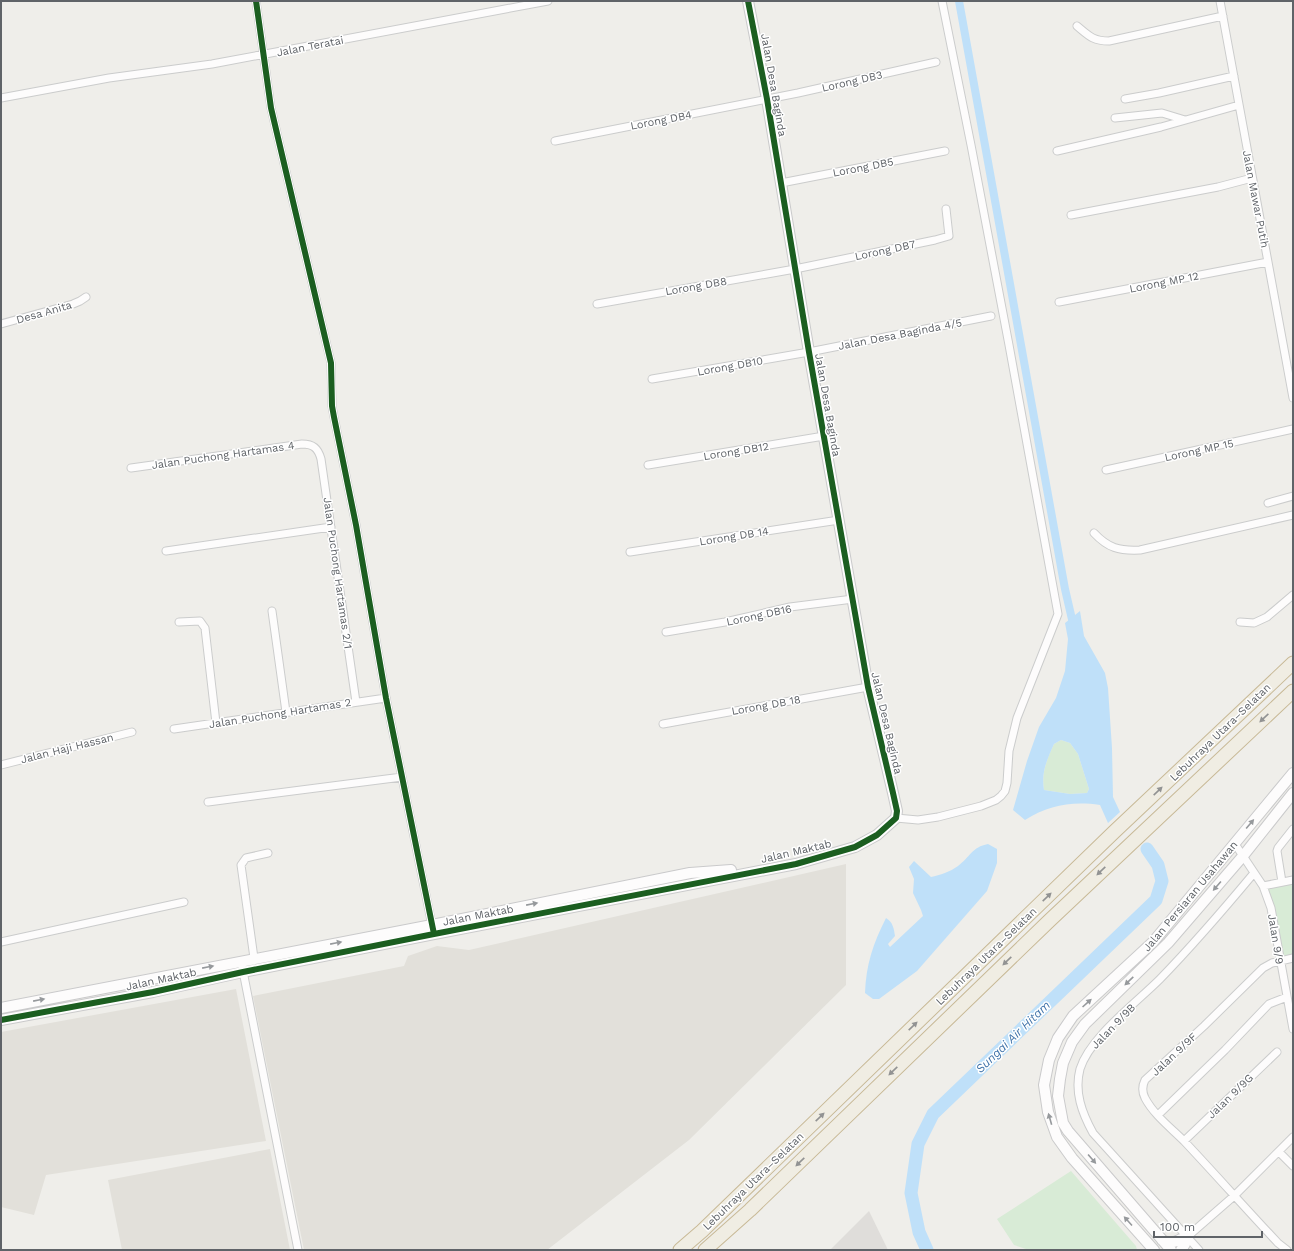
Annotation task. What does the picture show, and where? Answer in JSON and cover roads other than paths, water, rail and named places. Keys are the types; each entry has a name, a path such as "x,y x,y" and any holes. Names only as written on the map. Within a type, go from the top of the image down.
{"highway":[{"name":"Lebuhraya Utara–Selatan","path":"680,1250 702,1231 1114,832 1293,663"},
{"name":"Lebuhraya Utara–Selatan","path":"704,1250 750,1210 1129,844 1293,691"}],"street":[{"path":"256,1 274,122 331,363 332,411 356,525 386,698 433,929"},
{"name":"Jalan Teratai","path":"1,98 109,78 212,64 548,1"},
{"name":"Jalan Desa Baginda","path":"748,1 767,98 809,352 868,687 897,814"},
{"path":"897,814 918,820 938,817 981,806 1002,796 1005,791 1009,751 1017,718 1058,614 1009,345 942,1"},
{"name":"Jalan Mawar Putih","path":"1220,1 1293,398"},
{"path":"1077,26 1095,40 1110,41 1223,16"},
{"name":"Lorong DB3","path":"767,98 805,92 936,62"},
{"path":"1125,99 1234,76"},
{"name":"Lorong DB4","path":"555,141 767,98"},
{"path":"1057,151 1161,127 1239,105"},
{"path":"1115,118 1162,113 1185,120"},
{"name":"Lorong DB5","path":"782,184 945,151"},
{"path":"1071,215 1218,188 1252,178"},
{"name":"Lorong DB7","path":"795,269 949,236 946,209"},
{"name":"Lorong MP 12","path":"1059,302 1268,262"},
{"name":"Lorong DB8","path":"597,304 795,269"},
{"name":"Desa Anita","path":"1,324 73,304 86,297"},
{"name":"Jalan Desa Baginda 4/5","path":"809,352 991,316"},
{"name":"Lorong DB10","path":"652,379 809,352"},
{"name":"Lorong MP 15","path":"1106,470 1293,429"},
{"name":"Lorong DB12","path":"648,465 824,436"},
{"name":"Jalan Puchong Hartamas 4","path":"131,468 302,444 314,446"},
{"name":"Jalan Puchong Hartamas 2/1","path":"314,446 319,451 322,458 356,702"},
{"path":"1268,503 1293,496"},
{"path":"1094,533 1109,546 1128,551 1140,550 1293,515"},
{"name":"Lorong DB 14","path":"630,552 839,520"},
{"path":"166,551 331,527"},
{"path":"1240,622 1254,623 1267,616 1293,595"},
{"name":"Lorong DB16","path":"666,632 726,622 790,608 853,599"},
{"path":"272,611 286,712"},
{"path":"179,622 200,621 205,628 216,723"},
{"name":"Lorong DB 18","path":"663,724 868,687"},
{"name":"Jalan Puchong Hartamas 2","path":"174,729 386,698"},
{"name":"Jalan Haji Hassan","path":"1,765 132,732"},
{"name":"Jalan Persiaran Usahawan","path":"1154,1250 1072,1158 1057,1138 1048,1112 1044,1084 1049,1060 1058,1038 1073,1016 1153,942 1293,773"},
{"path":"208,802 402,777"},
{"name":"Jalan Persiaran Usahawan","path":"1178,1244 1160,1239 1066,1127 1061,1115 1058,1096 1063,1063 1072,1042 1085,1024 1168,943 1243,856 1293,793"},
{"name":"Jalan Maktab","path":"1,1008 254,958 433,929 796,864 855,847 878,835 897,814"},
{"path":"1282,882 1277,851 1293,829"},
{"name":"Jalan 9/9","path":"1234,844 1263,886 1271,908 1293,1029"},
{"path":"254,958 241,865 246,858 268,853"},
{"name":"Jalan 9/9B","path":"1198,1249 1178,1244 1093,1133 1083,1116 1079,1097 1078,1080 1087,1053 1097,1040 1160,979 1222,911 1254,873"},
{"path":"1263,886 1293,880"},
{"path":"1,942 184,902"},
{"name":"Jalan Maktab","path":"1,1020 153,992 433,929"},
{"name":"Jalan 9/9F","path":"1287,1250 1278,1243 1158,1115 1145,1098 1143,1085 1145,1080 1204,1026 1263,968 1272,963 1293,958"},
{"path":"241,961 298,1250"},
{"path":"1158,1115 1225,1050 1268,1004 1287,996"},
{"name":"Jalan 9/9G","path":"1184,1141 1277,1052"},
{"path":"1160,1239 1171,1244 1178,1244 1234,1196 1293,1137"},
{"path":"1279,1152 1293,1166"},
{"path":"1143,1237 1147,1250"}],"water":[{"path":"1080,611 1084,636 1105,673 1108,688 1112,748 1113,797 1120,812 1108,823 1100,805 1061,805 1043,811 1025,820 1013,810 1027,761 1039,727 1056,698 1065,671 1068,639 1065,623","holes":["1061,740 1070,743 1078,754 1089,789 1087,793 1070,794 1044,790 1044,772 1054,744"]},
{"path":"988,844 997,849 997,863 987,891 917,971 879,999 873,999 865,993 871,954 886,918 894,928 895,936 888,944 890,947 923,916 913,893 914,879 909,867 914,861 931,877 938,875 955,868 978,847"}],"waterway":[{"path":"959,1 1065,589 1074,628"},
{"name":"Sungai Air Hitam","path":"927,1250 919,1232 911,1193 918,1144 933,1114 1156,900 1162,881 1158,865 1147,849"}]}
